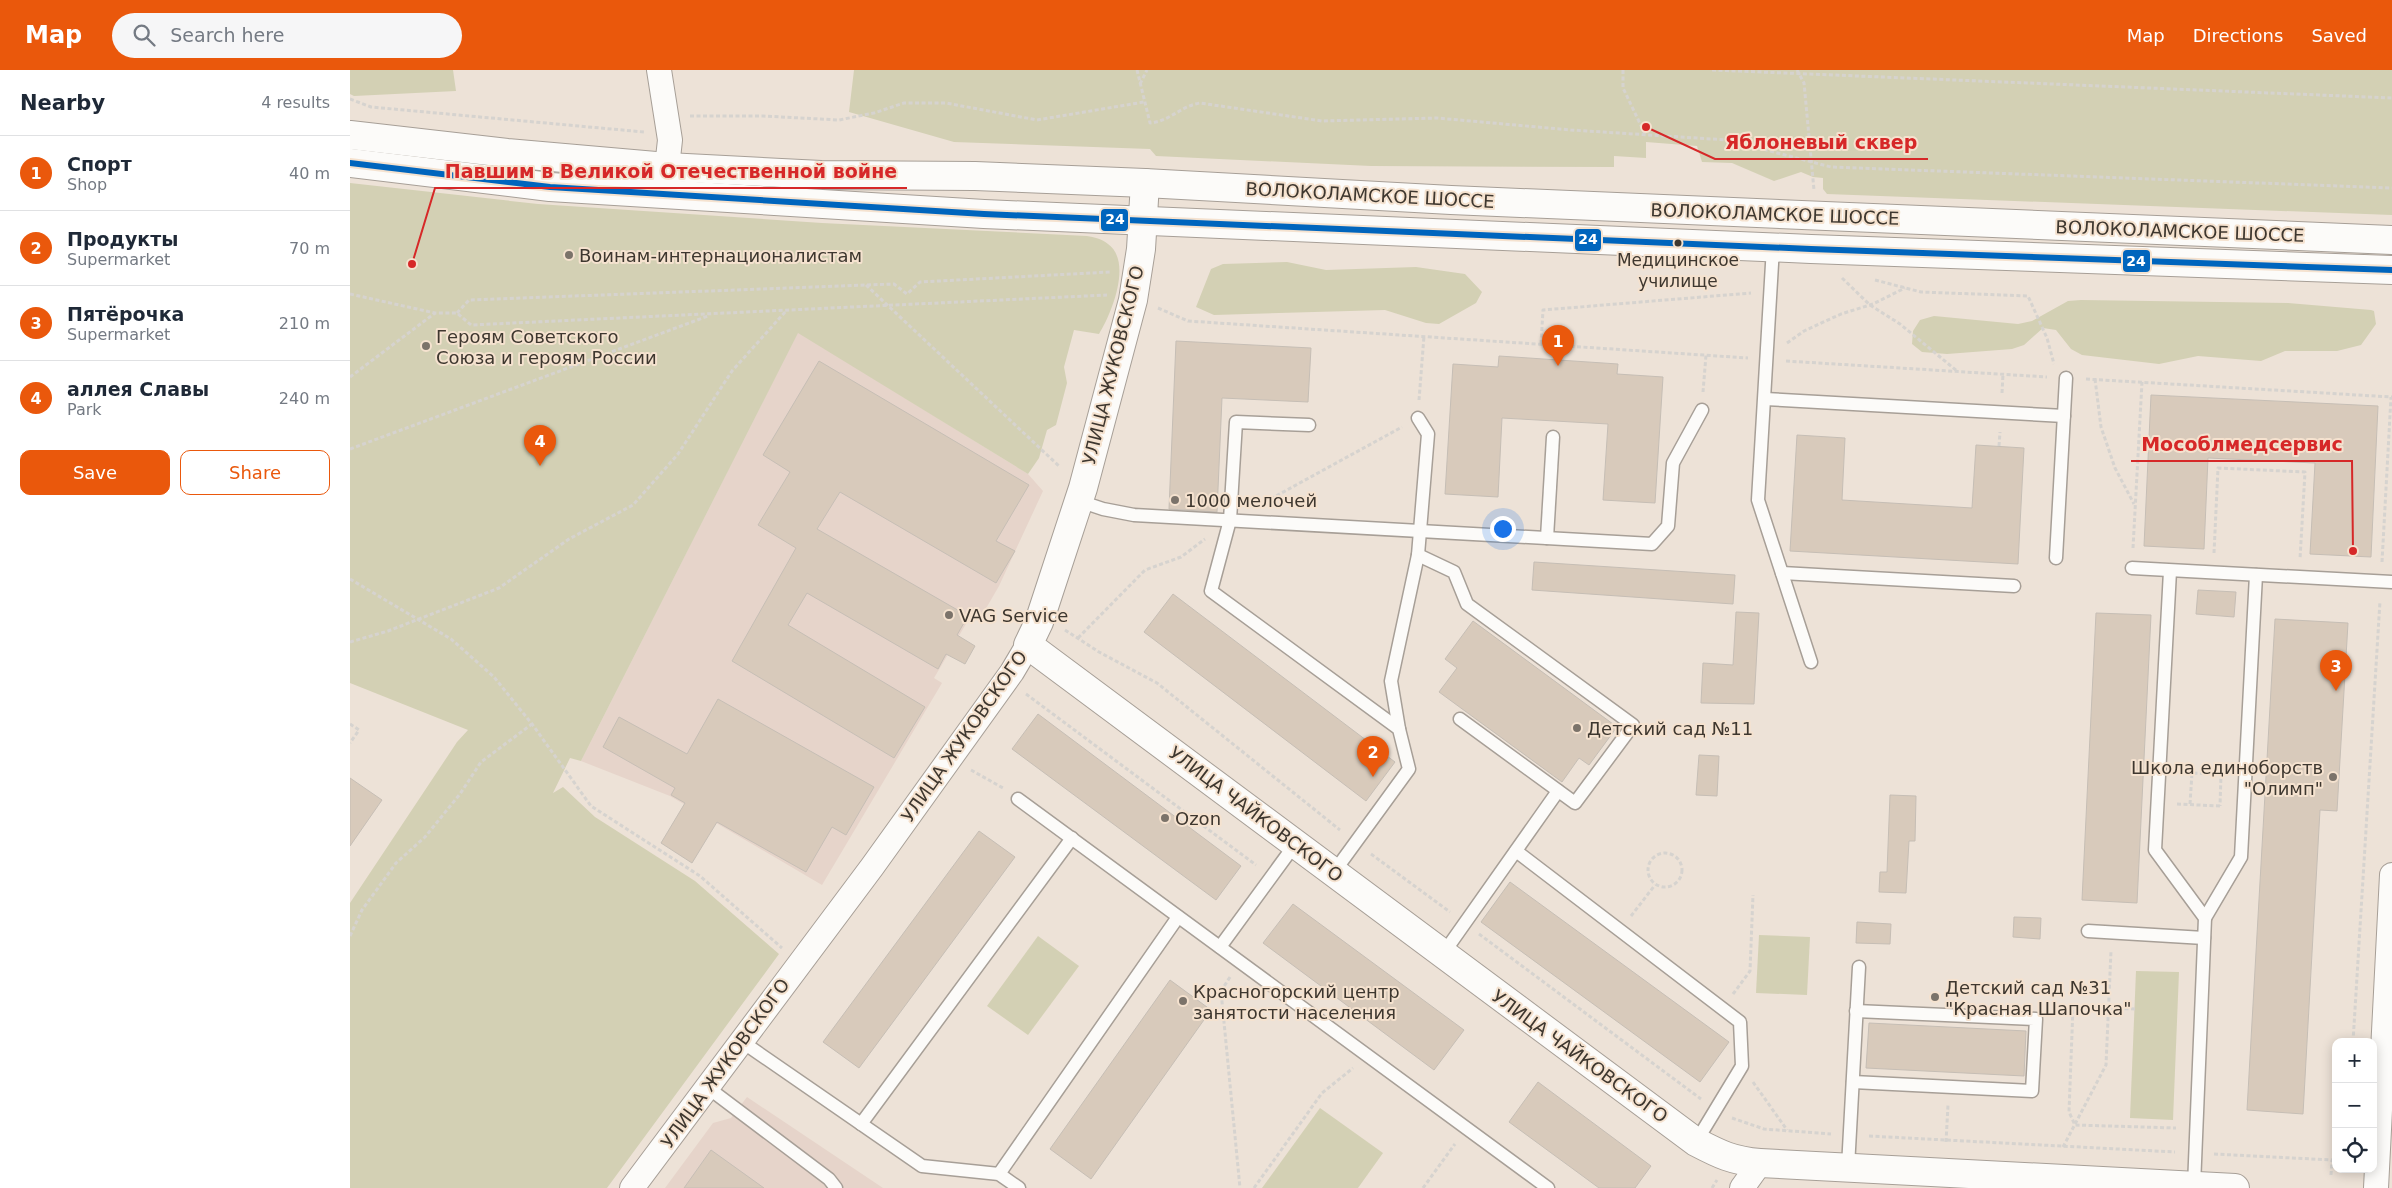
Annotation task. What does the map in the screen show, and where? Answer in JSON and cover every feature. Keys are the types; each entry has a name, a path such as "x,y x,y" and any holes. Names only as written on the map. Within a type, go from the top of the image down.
{"main road":[{"name":"ВОЛОКОЛАМСКОЕ ШОССЕ","path":"350,135 508,153 667,167 821,175 975,176 1145,183 1461,201 2392,240"},
{"name":"ВОЛОКОЛАМСКОЕ ШОССЕ","path":"350,163 550,187 812,204 1143,221 2392,270"},
{"name":"УЛИЦА ЖУКОВСКОГО","path":"1028,645 1039,622 1079,501 1133,300 1143,221 1145,183"},
{"name":"УЛИЦА ЧАЙКОВСКОГО","path":"1028,645 1696,1142 1732,1160 2235,1188"}],"street":[{"path":"660,70 670,140 667,167"},
{"name":"УЛИЦА ЖУКОВСКОГО","path":"632,1188 872,867 1012,672 1028,645"},
{"path":"2376,1188 2389,986 2392,875"},
{"path":"1742,1188 1760,1163"}],"lane":[{"path":"1773,247 1758,500 1811,662"},
{"path":"2056,558 2066,378"},
{"path":"1765,399 2064,416"},
{"path":"1079,501 1103,509 1134,515 1652,544 1668,526 1674,463 1702,410"},
{"path":"1334,872 1409,769 1390,681 1418,555 1421,531 1428,434 1418,418"},
{"path":"1309,425 1236,422 1230,520 1211,590 1399,728"},
{"path":"1547,538 1553,437"},
{"path":"1418,555 1454,572 1468,604 1632,725 1575,804 1460,719"},
{"path":"2132,568 2386,582"},
{"path":"2170,571 2155,850 2205,918"},
{"path":"1782,573 2014,586"},
{"path":"2194,1186 2205,918 2241,857 2256,575"},
{"path":"1443,954 1558,791"},
{"path":"1018,799 1548,1188"},
{"path":"861,1124 1072,838"},
{"path":"1220,947 1296,843"},
{"path":"1516,851 1740,1022 1742,1066 1696,1142"},
{"path":"999,1174 1178,917"},
{"path":"2088,931 2204,938"},
{"path":"1848,1167 1859,966"},
{"path":"1853,1082 2032,1091 2036,1020 1856,1011"},
{"path":"741,1041 922,1166 999,1174 1018,1188"},
{"path":"707,1087 829,1179 836,1188"}],"path":[{"path":"1137,70 1150,123 1162,122 1190,105 1200,103 1322,121 1437,118 1572,130 1728,140 1831,167 2392,188"},
{"path":"1140,84 1147,70"},
{"path":"1623,70 1623,88 1645,134"},
{"path":"1712,70 1798,72 2392,98"},
{"path":"1798,72 1804,83 1814,196"},
{"path":"350,99 371,107 642,132 687,116 763,116 839,120 874,113 904,102 946,102 1037,120 1144,102"},
{"path":"457,313 469,300 894,284 907,294 920,282 1114,272"},
{"path":"1844,274 1838,274 1870,305 1900,324 1957,371"},
{"path":"1868,279 1921,292 2028,296 2047,338 2056,369"},
{"path":"866,285 1044,452"},
{"path":"1768,356 1804,331 1841,314 1870,305 1905,288"},
{"path":"1541,344 1543,310 1771,291"},
{"path":"350,294 435,313 457,313 471,325 1110,295"},
{"path":"350,642 418,619 499,588 569,538 633,505 678,454 732,371 787,311"},
{"path":"350,377 435,313"},
{"path":"350,449 710,315"},
{"path":"1078,638 1145,570 1181,557 1230,520 1418,418 1424,336"},
{"path":"1702,410 1706,355"},
{"path":"2095,379 2101,426 2115,468 2135,506"},
{"path":"2132,568 2142,382"},
{"path":"2353,1038 2386,582 2391,397"},
{"path":"2213,573 2218,468 2266,470 2305,472 2299,577"},
{"path":"350,579 451,639 494,677 532,724 591,806 700,876 799,963"},
{"path":"1024,692 1271,876"},
{"path":"350,724 359,730 350,743"},
{"path":"350,936 362,910 396,863 425,837 460,794 481,762 532,724"},
{"path":"968,769 991,780 1018,799"},
{"path":"2190,804 2192,773 2222,774 2220,806"},
{"path":"2157,803 2243,807"},
{"path":"1666,853 1675,856 1681,862 1683,871 1680,880 1673,886 1664,888 1655,886 1649,878 1647,870 1650,861 1657,855 1666,853"},
{"path":"1619,930 1655,886"},
{"path":"1722,1008 1750,971 1753,895"},
{"path":"2063,1147 2106,1065 2111,933"},
{"path":"1240,1188 1221,991 1241,963"},
{"path":"2075,1125 2069,1112 2073,1007 2135,1009"},
{"path":"1254,1188 1322,1093 1368,1056"},
{"path":"1742,1066 1787,1131"},
{"path":"2075,1125 2176,1128"},
{"path":"1423,1188 1467,1128"},
{"path":"1945,1148 1946,1130"},
{"path":"2331,1175 2332,1160"}],"shaded area":[{"path":"350,70 453,70 456,91 354,96 350,94"},
{"path":"854,70 2392,70 2392,215 1827,194 1823,189 1823,178 1813,177 1801,172 1774,181 1732,163 1702,162 1697,146 1646,142 1646,158 1614,156 1614,167 1371,166 1156,156 1150,149 954,142 849,112"},
{"path":"350,183 538,204 822,223 1087,236 1098,238 1108,244 1115,252 1119,263 1119,275 1114,302 1099,334 1074,330 1064,367 1067,383 1056,425 1047,430 1039,458 1028,474 798,333 581,761 570,758 553,793 563,787 595,817 695,881 779,954 607,1188 350,1188 350,903 457,742 468,730 350,683"},
{"path":"1287,262 1326,270 1416,267 1465,274 1482,292 1476,303 1439,324 1426,323 1385,310 1214,315 1196,307 1211,269 1223,264"},
{"path":"2068,301 2288,303 2371,310 2374,311 2376,324 2361,345 2337,351 2285,351 2261,361 2198,356 2159,364 2082,355 2071,349 2056,330 2043,328 2024,345 2012,349 1947,354 1922,352 1912,344 1913,331 1920,320 1934,316 2018,324 2032,321"},
{"path":"798,332 1028,474 1043,491 999,586 981,617 973,612 934,678 942,683 822,885 670,796 581,761"},
{"path":"1759,935 1810,937 1807,995 1756,993"},
{"path":"1038,936 1079,966 1028,1035 987,1006"},
{"path":"2136,971 2179,972 2173,1120 2130,1118"},
{"path":"747,1097 883,1188 665,1188 713,1123 731,1118"},
{"path":"1320,1108 1383,1153 1358,1188 1262,1188"}],"building":[{"path":"1176,341 1311,348 1308,402 1222,398 1217,512 1169,509"},
{"path":"1499,356 1618,364 1617,374 1663,377 1655,503 1603,500 1608,424 1502,418 1498,497 1445,494 1453,364 1498,367"},
{"path":"819,361 1029,485 996,541 1015,551 996,583 840,492 817,529 968,616 957,635 975,646 965,664 946,654 938,669 807,593 788,625 925,707 894,758 732,661 796,548 758,525 790,472 763,455"},
{"path":"2151,395 2378,406 2371,557 2310,554 2315,463 2208,458 2204,549 2144,546"},
{"path":"1797,435 1845,438 1842,500 1972,508 1976,445 2024,448 2018,564 1790,551"},
{"path":"1534,562 1735,575 1733,604 1532,590"},
{"path":"2198,590 2236,592 2234,617 2196,614"},
{"path":"1173,594 1395,762 1366,801 1144,632"},
{"path":"1736,612 1759,613 1754,704 1701,703 1703,663 1733,665"},
{"path":"2096,613 2151,615 2137,903 2082,900"},
{"path":"2275,619 2348,623 2337,811 2320,810 2303,1114 2247,1110"},
{"path":"1473,621 1617,727 1589,765 1579,758 1562,782 1439,692 1457,668 1445,659"},
{"path":"718,699 874,787 846,835 832,827 806,872 717,822 692,863 661,843 685,803 671,795 675,788 603,747 619,717 687,754"},
{"path":"1038,714 1241,866 1216,900 1012,749"},
{"path":"1699,755 1719,756 1717,796 1696,795"},
{"path":"350,778 382,800 350,846"},
{"path":"1890,795 1916,796 1915,841 1909,841 1906,893 1879,892 1880,872 1887,872"},
{"path":"979,831 1015,857 859,1068 823,1042"},
{"path":"1510,882 1729,1042 1700,1082 1481,922"},
{"path":"1293,904 1464,1030 1434,1070 1263,943"},
{"path":"2014,917 2041,918 2040,939 2013,937"},
{"path":"1857,922 1891,924 1890,944 1856,943"},
{"path":"1170,980 1211,1010 1091,1179 1050,1149"},
{"path":"1869,1023 2026,1031 2024,1076 1866,1068"},
{"path":"1538,1082 1651,1166 1635,1188 1599,1188 1509,1122"},
{"path":"711,1150 764,1188 684,1188"}],"transit line":[{"name":"24","path":"350,163 550,187 984,214 1811,249 2392,270"}],"place":[{"name":"Яблоневый сквер","path":"1646,127"},
{"name":"Медицинское училище","path":"1678,243"},
{"name":"Воинам-интернационалистам","path":"569,255"},
{"name":"Павшим в Великой Отечественной войне","path":"412,264"},
{"name":"Героям Советского Союза и героям России","path":"426,346"},
{"name":"Спорт","path":"1558,366"},
{"name":"аллея Славы","path":"540,466"},
{"name":"1000 мелочей","path":"1175,500"},
{"name":"Мособлмедсервис","path":"2353,551"},
{"name":"VAG Service","path":"949,615"},
{"name":"Пятёрочка","path":"2336,691"},
{"name":"Детский сад №11","path":"1577,728"},
{"name":"Продукты","path":"1373,777"},
{"name":"Школа единоборств \"Олимп\"","path":"2333,777"},
{"name":"Ozon","path":"1165,818"},
{"name":"Детский сад №31 \"Красная Шапочка\"","path":"1935,997"},
{"name":"Красногорский центр занятости населения","path":"1183,1001"}]}
